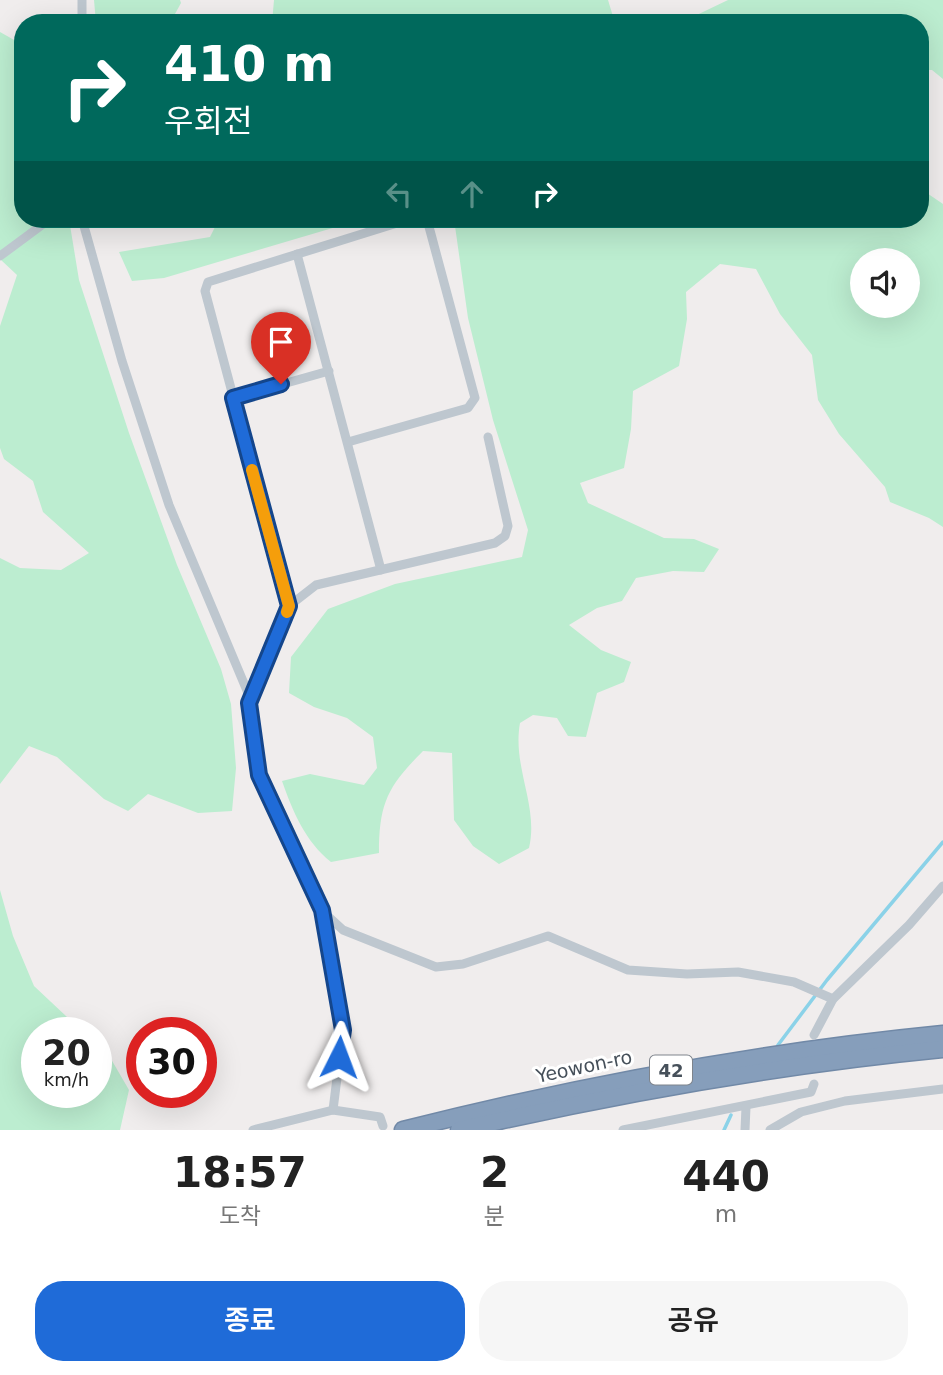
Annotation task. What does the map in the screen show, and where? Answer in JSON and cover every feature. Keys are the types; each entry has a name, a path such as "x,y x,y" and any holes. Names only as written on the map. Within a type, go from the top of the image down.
{"highway":[{"name":"Yeowon-ro","path":"403,1130 556,1093 662,1072 783,1052 943,1034"},
{"name":"Yeowon-ro","path":"458,1130 667,1085 784,1067 943,1049"}],"street":[{"path":"0,256 38,228"},
{"path":"85,228 122,361 169,505 248,693 259,775 322,910 343,1030 333,1110"},
{"path":"289,606 205,291 208,282 381,228"},
{"path":"348,442 468,408 475,398 429,228"},
{"path":"297,254 381,569"},
{"path":"233,398 329,371"},
{"path":"249,703 289,606 316,584 495,543 505,536 508,526 488,437"},
{"path":"814,1035 833,999 909,925 943,886"},
{"path":"322,910 343,930 436,967 463,964 548,936 628,970 687,974 738,972 794,982 833,999"},
{"path":"623,1130 811,1092 814,1084"},
{"path":"770,1130 802,1112 845,1101 943,1089"},
{"path":"745,1130 746,1107"},
{"path":"253,1130 333,1110 380,1117 383,1125"}],"green space":[{"path":"94,0 180,0 181,3 175,14 95,14"},
{"path":"274,0 608,0 612,14 273,14"},
{"path":"728,0 943,0 943,79 929,70 929,14 699,14"},
{"path":"0,32 14,40 14,228 70,228 79,280 129,433 177,565 221,669 231,704 236,768 232,811 198,813 148,794 128,811 104,799 57,757 29,746 0,784 0,558 20,568 61,570 89,553 43,512 33,481 4,459 0,448 0,326 17,275 0,259"},
{"path":"929,194 943,204 943,527 929,518 890,502 885,487 839,434 818,400 812,355 780,314 756,269 720,264 686,292 687,319 679,366 633,391 631,429 624,468 580,483 588,503 664,538 694,539 719,549 704,572 673,571 636,578 622,601 597,608 569,625 601,650 631,662 624,682 597,693 586,737 568,736 557,718 533,715 520,723 519,755 531,817 529,848 499,864 473,846 454,820 452,753 423,751 401,775 388,796 381,821 379,853 331,862 314,845 301,825 282,781 310,774 364,785 377,768 373,737 347,718 314,707 289,693 291,657 328,609 395,584 522,557 528,530 493,420 468,318 455,228 929,228"},
{"path":"214,228 333,228 164,278 132,281 119,252 210,237"},
{"path":"0,890 13,936 34,986 67,1017 21,1017 21,1108 112,1108 112,1061 126,1085 126,1103 120,1130 0,1130"}],"waterway":[{"path":"778,1045 827,980 943,842"},
{"path":"724,1130 731,1115"}],"slow traffic":[{"path":"252,470 289,606 287,612"}],"route":[{"path":"281,384 233,398 289,606 249,703 259,775 322,910 343,1030 339,1057"}]}
